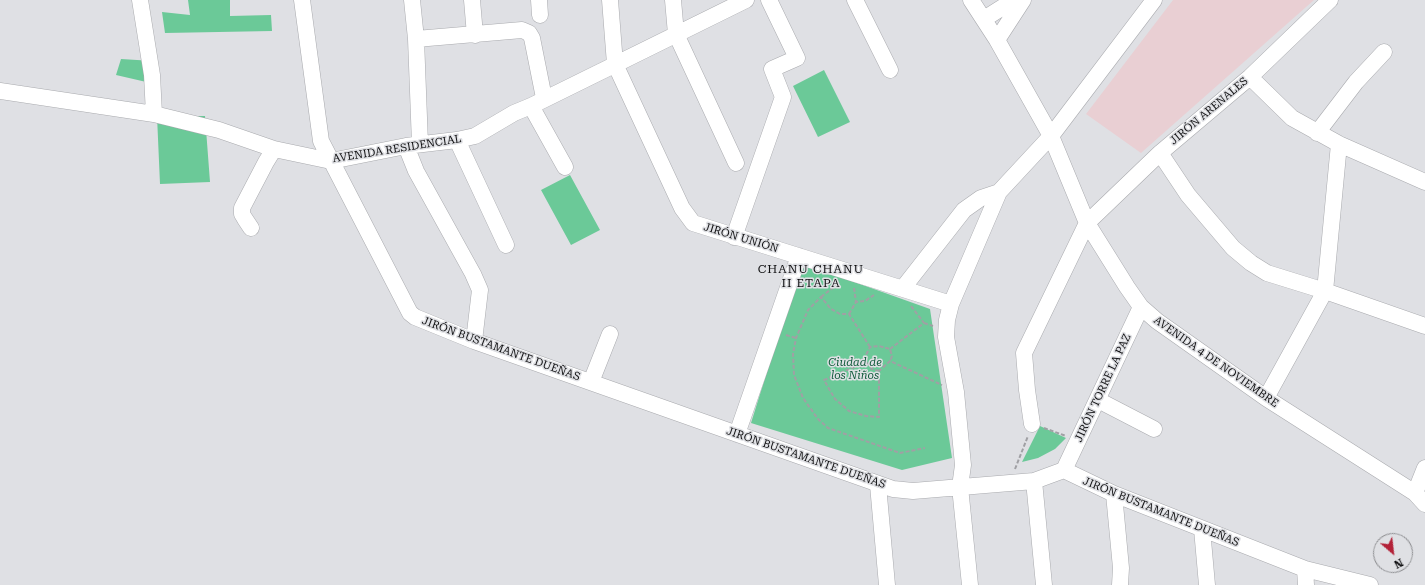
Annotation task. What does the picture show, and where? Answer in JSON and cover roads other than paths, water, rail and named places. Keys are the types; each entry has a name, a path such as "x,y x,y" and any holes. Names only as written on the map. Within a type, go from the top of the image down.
{"street":[{"path":"140,0 152,75 154,114"},
{"name":"JIRÓN BUSTAMANTE DUEÑAS","path":"302,0 321,141 410,313 415,317 474,341 893,489 913,491 1034,481 1064,470 1114,494 1305,569 1370,585"},
{"path":"412,0 416,39 413,145 416,171 473,274 480,290 474,341"},
{"path":"472,0 475,35"},
{"name":"JIRÓN UNIÓN","path":"610,0 615,64 686,216 692,223 799,256 905,295 951,304"},
{"path":"673,0 676,34 736,163"},
{"name":"AVENIDA RESIDENCIAL","path":"0,91 154,114 219,130 274,149 331,161 413,145 457,140 475,136 514,113 745,0"},
{"path":"734,237 783,97 772,69 797,58 769,0"},
{"path":"855,0 890,70"},
{"name":"AVENIDA 4 DE NOVIEMBRE","path":"971,0 997,40 1051,136 1087,223 1141,307 1157,321 1266,398 1420,498"},
{"path":"984,19 1014,0"},
{"path":"997,40 1023,0"},
{"path":"970,585 960,487 963,465 956,392 946,338 947,320 951,304 999,192 1051,136 1154,0"},
{"name":"JIRÓN ARENALES","path":"1087,223 1160,153 1250,77 1330,0"},
{"path":"416,39 522,30 529,33 532,38 538,102 565,167"},
{"path":"1317,133 1356,82 1384,52"},
{"path":"1250,77 1292,118 1339,144 1425,182"},
{"path":"457,140 506,244"},
{"path":"1266,398 1325,290 1339,144"},
{"path":"251,228 242,214 242,208 274,149"},
{"path":"1160,153 1188,195 1233,248 1267,274 1325,290 1425,326"},
{"path":"905,295 964,210 981,198 999,192"},
{"path":"1032,424 1024,354 1087,223"},
{"path":"737,434 799,256"},
{"name":"JIRÓN TORRE LA PAZ","path":"1064,470 1141,307"},
{"path":"591,382 610,334"},
{"path":"1098,400 1154,429"},
{"path":"1420,498 1425,468"},
{"path":"1034,481 1044,585"},
{"path":"878,484 887,585"},
{"path":"1114,494 1120,585"},
{"path":"1202,529 1207,585"},
{"path":"1305,569 1306,585"}],"district":[{"name":"CHANU CHANU II ETAPA","path":"811,276"}],"park label":[{"name":"Ciudad de los Niños","path":"855,369"}]}
